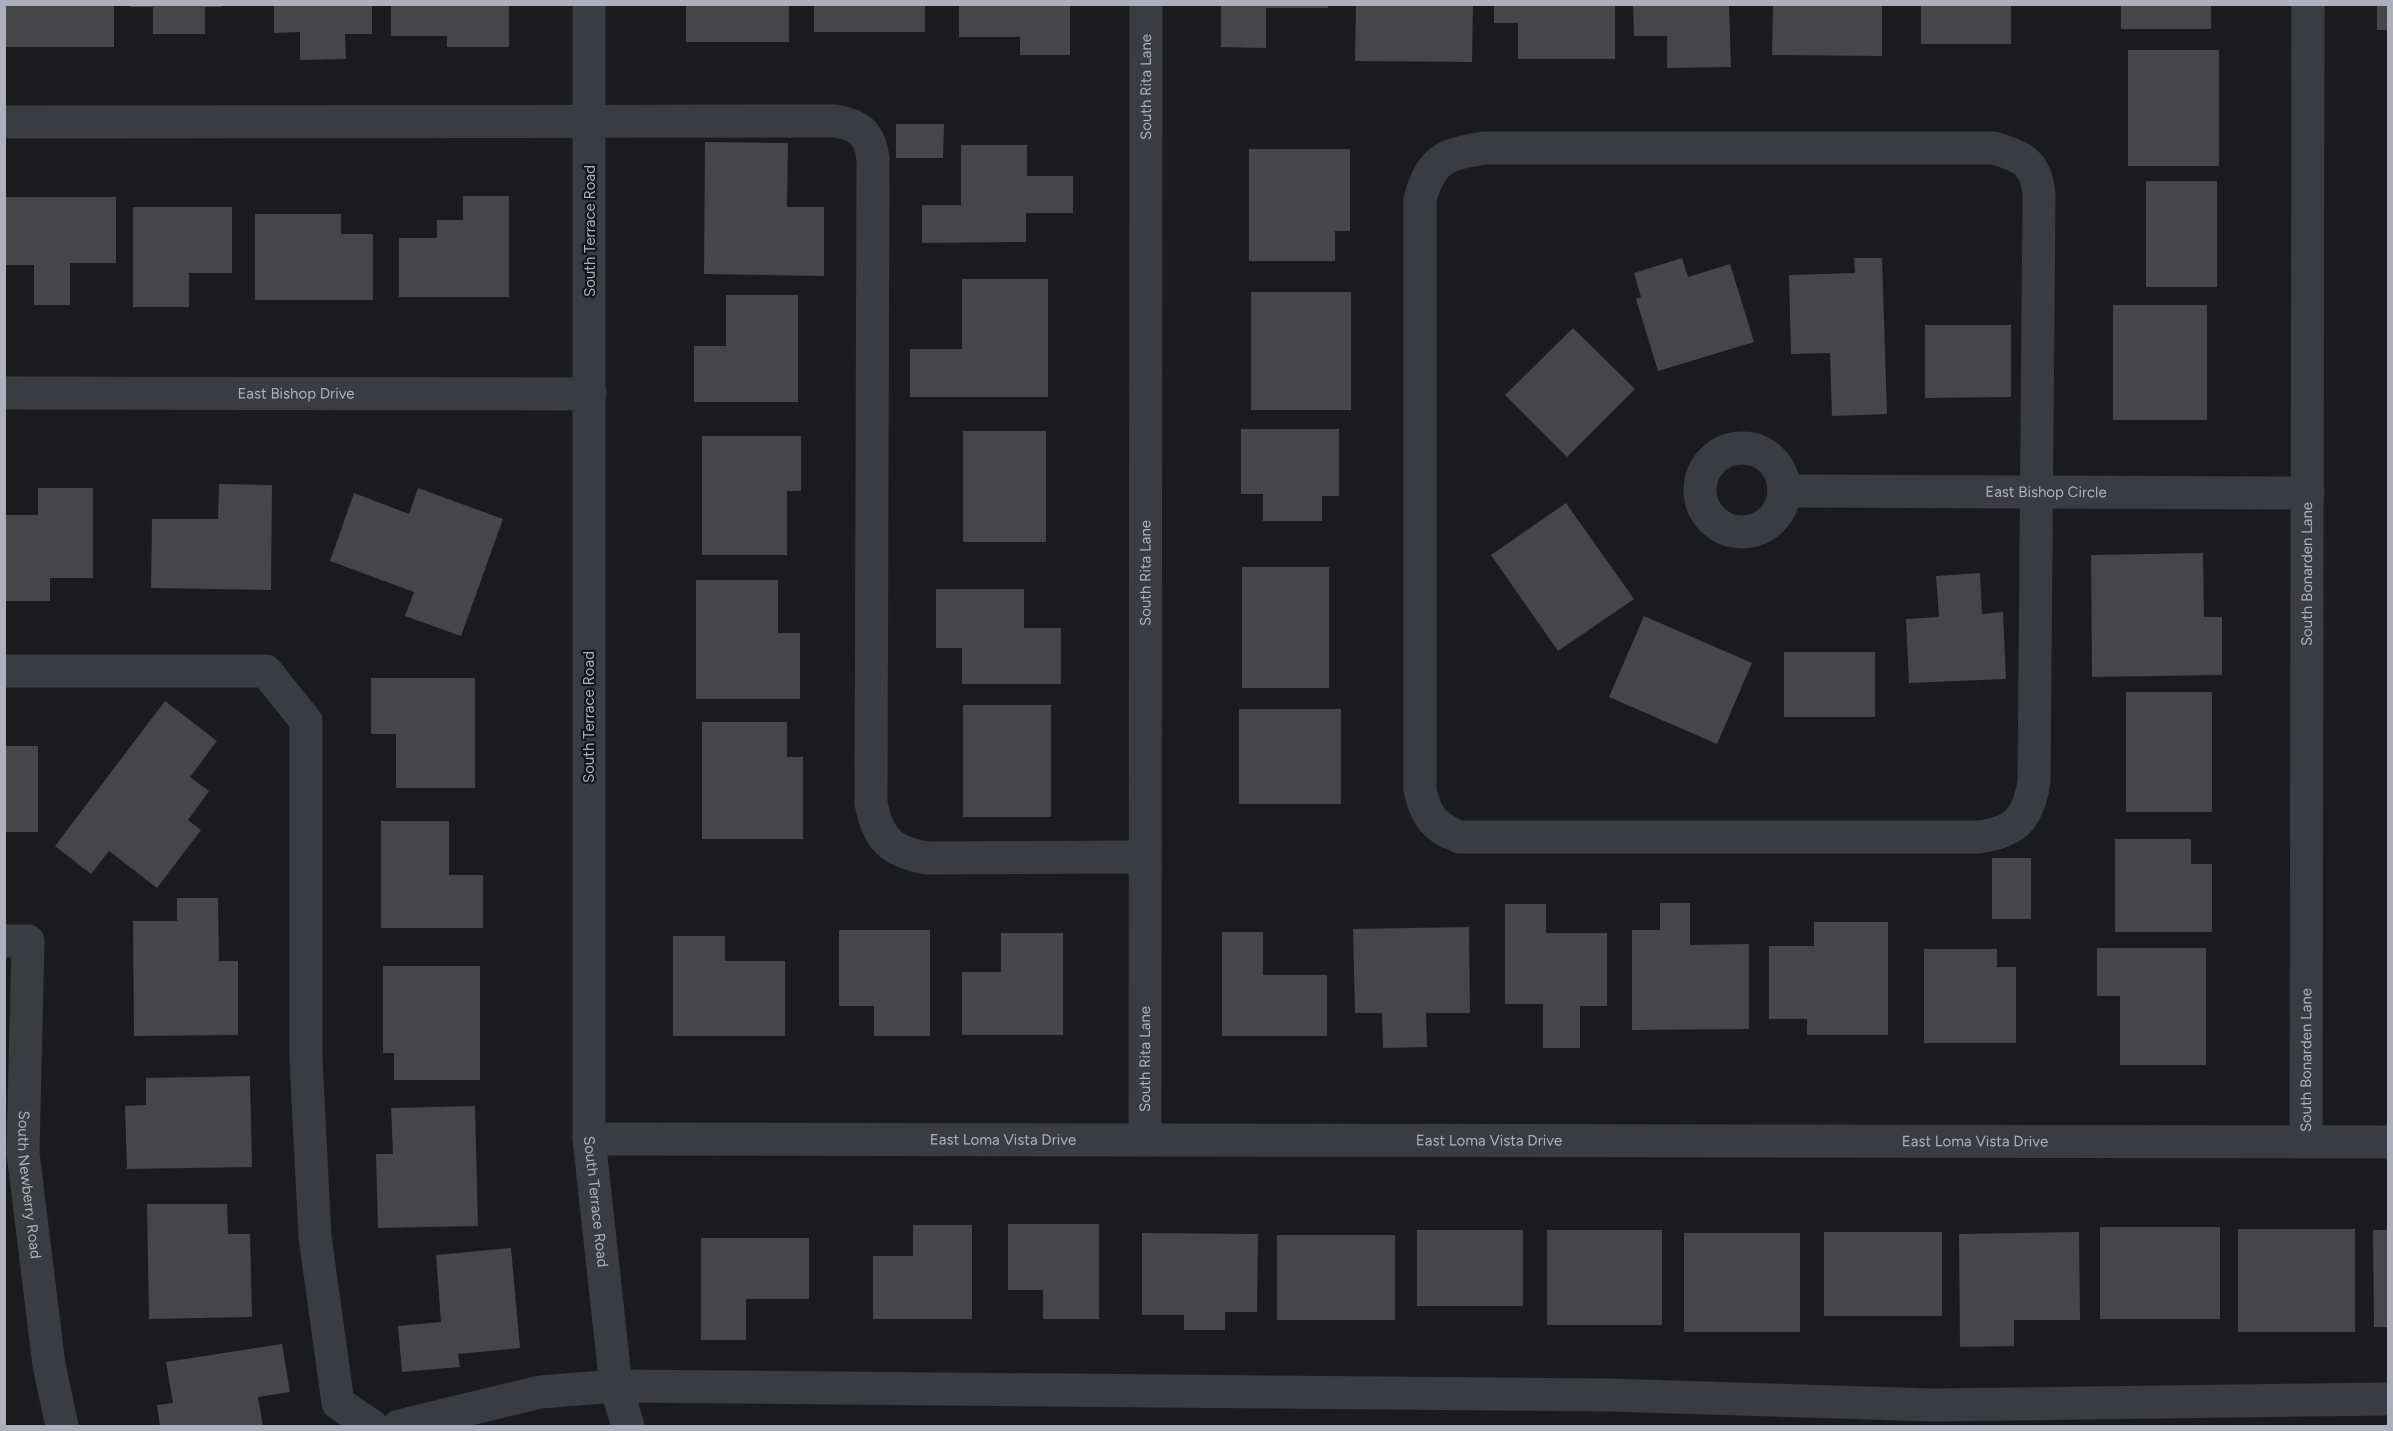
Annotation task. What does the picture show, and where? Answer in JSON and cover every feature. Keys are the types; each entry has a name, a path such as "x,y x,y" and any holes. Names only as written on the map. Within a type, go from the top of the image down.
{"street":[{"name":"South Terrace Road","path":"589,4 589,1139 616,1386 628,1426"},
{"name":"South Rita Lane","path":"1145,1140 1146,4"},
{"name":"South Bonarden Lane","path":"2306,1142 2308,4"},
{"path":"4,122 835,121 850,124 864,133 872,145 873,159 871,803 875,825 887,842 905,854 926,858 1145,857"},
{"path":"1484,148 1994,148 2014,154 2029,163 2038,178 2038,491 2034,782 2031,802 2020,821 2000,834 1979,837 1460,837 1443,831 1432,820 1424,806 1420,790 1420,199 1426,178 1440,160 1458,153 1484,148"},
{"name":"East Bishop Drive","path":"4,393 590,394"},
{"name":"East Bishop Circle","path":"1785,491 2307,493"},
{"path":"4,671 266,671 306,721 306,1060 315,1237 338,1402 372,1426"},
{"name":"South Newberry Road","path":"16,941 22,1153 49,1365 62,1426"},
{"name":"East Loma Vista Drive","path":"589,1139 2388,1143"},
{"path":"399,1426 540,1392 616,1386 1609,1395 1933,1405 2388,1399"}],"building":[{"path":"5,4 114,4 114,47 5,47"},
{"path":"130,4 221,4 221,7 205,7 205,34 153,34 153,7 130,7"},
{"path":"274,4 372,4 372,34 345,34 346,59 300,60 300,32 274,33"},
{"path":"391,4 509,4 509,47 447,47 447,36 391,36"},
{"path":"686,4 789,4 789,42 686,42"},
{"path":"814,4 925,4 925,32 814,32"},
{"path":"959,4 1070,4 1070,55 1020,55 1020,37 959,37"},
{"path":"1221,4 1328,4 1328,8 1266,8 1266,48 1221,47"},
{"path":"1356,4 1473,4 1472,62 1355,61"},
{"path":"1494,4 1615,4 1615,59 1518,59 1518,23 1494,23"},
{"path":"1633,4 1729,4 1731,67 1667,68 1667,36 1634,36"},
{"path":"1773,4 1882,4 1882,56 1772,55"},
{"path":"1921,4 2011,4 2011,44 1921,44"},
{"path":"2121,4 2211,4 2211,29 2121,29"},
{"path":"2377,4 2388,4 2388,30 2377,30"},
{"path":"2128,50 2219,50 2219,166 2128,166"},
{"path":"896,124 944,124 943,158 896,158"},
{"path":"705,142 788,143 787,207 824,207 824,276 704,274"},
{"path":"961,145 1027,145 1027,176 1073,176 1073,213 1026,213 1026,242 922,243 922,205 961,205"},
{"path":"1249,149 1350,149 1350,231 1335,231 1335,261 1249,261"},
{"path":"2146,181 2217,181 2217,287 2146,287"},
{"path":"463,196 509,196 509,297 399,297 399,238 437,238 437,220 463,220"},
{"path":"4,197 116,197 116,263 70,263 70,305 34,305 34,265 5,265"},
{"path":"133,207 232,207 232,273 189,273 189,307 133,307"},
{"path":"255,214 341,214 341,234 373,234 373,300 255,300"},
{"path":"1682,258 1688,277 1730,264 1754,342 1658,371 1636,299 1641,297 1634,273"},
{"path":"1854,258 1882,258 1887,414 1832,416 1830,353 1791,354 1789,275 1855,273"},
{"path":"962,279 1048,279 1048,397 910,397 910,349 962,349"},
{"path":"1251,292 1351,292 1351,410 1251,410"},
{"path":"726,295 798,295 798,402 694,402 694,346 726,346"},
{"path":"2113,305 2207,305 2207,420 2113,420"},
{"path":"1925,325 2011,325 2011,397 1925,398"},
{"path":"1573,328 1635,389 1567,457 1505,395"},
{"path":"1241,429 1339,429 1339,496 1322,496 1322,521 1263,521 1263,494 1241,494"},
{"path":"963,431 1046,431 1046,542 963,542"},
{"path":"702,436 801,436 801,491 787,491 787,555 702,555"},
{"path":"219,484 272,485 271,590 151,588 152,519 218,519"},
{"path":"38,488 93,488 93,578 50,578 50,601 4,601 4,515 38,515"},
{"path":"418,488 503,519 461,636 405,616 414,592 330,561 354,493 409,514"},
{"path":"1566,503 1634,599 1558,651 1491,555"},
{"path":"2203,553 2204,617 2222,617 2222,675 2092,677 2091,555"},
{"path":"1242,567 1329,567 1329,688 1242,688"},
{"path":"1980,573 1982,614 2003,612 2006,679 1909,683 1906,619 1939,617 1936,576"},
{"path":"696,580 778,580 778,633 800,633 800,699 696,699"},
{"path":"936,589 1024,589 1024,628 1061,628 1061,684 962,684 962,648 936,648"},
{"path":"1644,616 1752,663 1717,744 1609,697"},
{"path":"1784,652 1875,652 1875,717 1784,717"},
{"path":"371,678 475,678 475,788 396,788 396,734 371,734"},
{"path":"2126,692 2212,692 2212,812 2126,812"},
{"path":"165,701 217,741 190,777 209,791 188,820 201,830 157,888 109,851 91,874 55,846"},
{"path":"963,705 1051,705 1051,817 963,817"},
{"path":"1239,709 1341,709 1341,804 1239,804"},
{"path":"702,722 787,722 787,757 803,757 803,839 702,839"},
{"path":"4,746 38,746 38,832 4,832"},
{"path":"381,821 449,821 449,875 483,875 483,928 381,928"},
{"path":"2115,839 2191,839 2191,864 2212,864 2212,932 2115,932"},
{"path":"1992,858 2031,858 2031,919 1992,919"},
{"path":"177,898 218,898 219,961 238,961 238,1035 134,1036 133,921 177,921"},
{"path":"1660,903 1690,903 1690,945 1749,944 1749,1029 1632,1030 1632,930 1660,930"},
{"path":"1505,904 1546,904 1546,933 1607,933 1607,1006 1580,1006 1580,1048 1543,1048 1543,1004 1505,1004"},
{"path":"1814,922 1888,922 1888,1035 1807,1035 1807,1019 1769,1019 1769,946 1814,946"},
{"path":"1469,927 1470,1013 1426,1013 1427,1047 1383,1048 1382,1013 1355,1013 1353,929"},
{"path":"839,930 930,930 930,1036 874,1036 874,1006 839,1006"},
{"path":"1222,932 1263,932 1263,975 1327,975 1327,1036 1222,1036"},
{"path":"1001,933 1063,933 1063,1035 962,1035 962,972 1001,972"},
{"path":"673,936 725,936 725,961 785,961 785,1036 673,1036"},
{"path":"2097,948 2206,948 2206,1065 2120,1065 2120,996 2097,996"},
{"path":"1924,949 1997,949 1997,967 2016,967 2016,1043 1924,1043"},
{"path":"383,966 480,966 480,1080 394,1080 394,1053 383,1053"},
{"path":"250,1076 252,1167 127,1169 125,1106 146,1105 146,1078"},
{"path":"475,1106 478,1226 378,1228 376,1154 393,1154 391,1108"},
{"path":"147,1204 227,1204 228,1234 250,1234 252,1317 149,1319"},
{"path":"1008,1224 1099,1224 1099,1319 1043,1319 1043,1290 1008,1290"},
{"path":"913,1225 972,1225 972,1319 873,1319 873,1256 913,1256"},
{"path":"2100,1227 2220,1227 2220,1319 2100,1319"},
{"path":"2238,1229 2355,1229 2355,1332 2238,1332"},
{"path":"1417,1230 1523,1230 1523,1306 1417,1306"},
{"path":"1547,1230 1662,1230 1662,1325 1547,1325"},
{"path":"2373,1230 2388,1230 2388,1327 2374,1327"},
{"path":"1824,1232 1942,1232 1942,1316 1824,1316"},
{"path":"2079,1232 2080,1320 2014,1320 2014,1346 1960,1347 1959,1234"},
{"path":"1142,1233 1258,1234 1257,1312 1225,1312 1225,1330 1184,1330 1184,1315 1142,1315"},
{"path":"1684,1233 1800,1233 1800,1332 1684,1332"},
{"path":"1277,1235 1395,1235 1395,1320 1277,1320"},
{"path":"701,1238 809,1238 809,1299 746,1299 746,1340 701,1340"},
{"path":"511,1248 520,1348 458,1354 460,1367 402,1372 398,1326 441,1322 436,1255"},
{"path":"282,1344 290,1392 258,1397 263,1426 160,1426 157,1405 173,1403 166,1362"}]}
